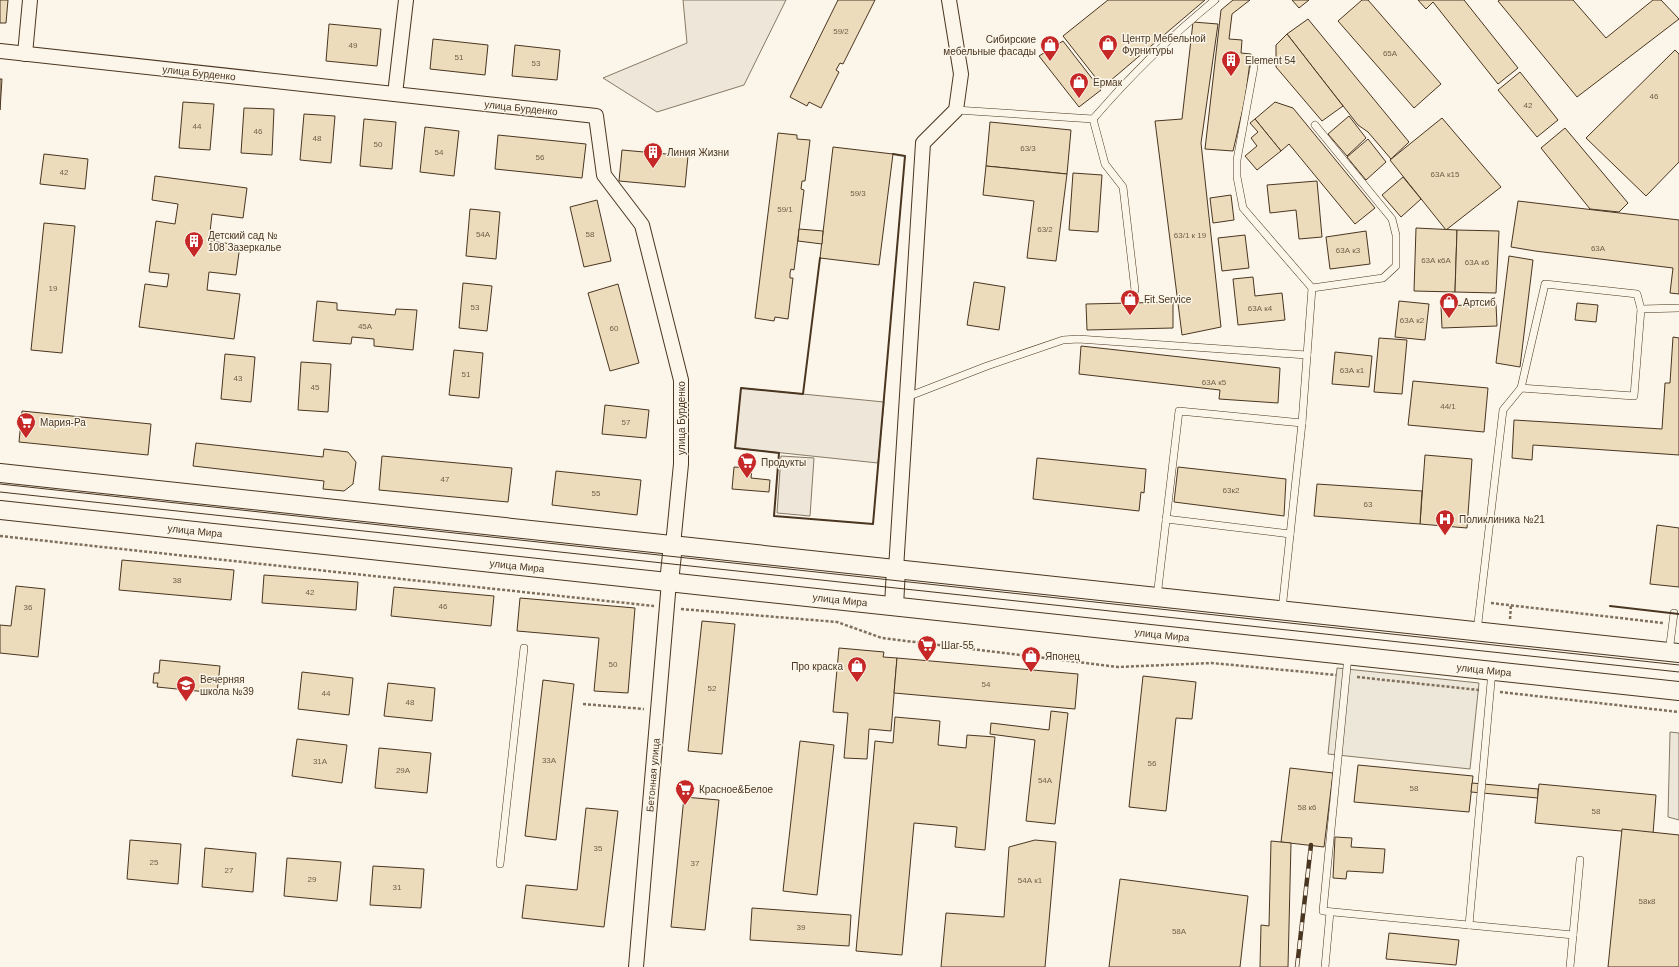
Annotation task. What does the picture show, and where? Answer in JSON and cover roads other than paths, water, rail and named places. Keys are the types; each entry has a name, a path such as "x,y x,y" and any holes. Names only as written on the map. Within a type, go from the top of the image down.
{"street":[{"path":"24,54 30,0"},
{"path":"395,94 406,0"},
{"path":"894,606 923,143 956,110 961,74 949,0"},
{"name":"улица Бурденко","path":"0,51 596,116 604,175 642,225 681,380 681,464 673,545"},
{"path":"0,473 1674,652"},
{"name":"улица Мира","path":"0,510 1679,691"},
{"path":"669,582 673,545"},
{"name":"Бетонная улица","path":"636,967 669,582"}],"lane":[{"path":"1093,119 1118,90 1186,23 1215,0"},
{"path":"1254,67 1237,160 1237,177 1243,208 1312,288 1302,423 1282,610"},
{"path":"956,110 1093,119"},
{"path":"1093,119 1104,164 1123,187 1135,290"},
{"path":"1312,288 1382,278 1396,266 1396,235 1392,219 1315,125"},
{"path":"1477,631 1503,410 1521,388 1545,284 1637,294 1641,309 1634,396 1521,388"},
{"path":"1641,309 1679,308"},
{"path":"907,397 1063,340 1078,338 1307,355"},
{"path":"1157,597 1179,411 1302,423"},
{"path":"1166,519 1290,534"},
{"path":"1674,613 1672,624 1674,652"},
{"path":"500,864 524,648"},
{"path":"1348,656 1323,911 1573,935"},
{"path":"1470,925 1492,671"},
{"path":"1570,967 1580,860"},
{"path":"1325,967 1330,912"}],"tram line":[{"path":"0,484 1679,665"},
{"path":"0,492 1679,672"}],"railway":[{"path":"1297,967 1311,845"}],"place":[{"name":"Центр Мебельной Фурнитуры","path":"1108,61"},
{"name":"Сибирские мебельные фасады","path":"1050,62"},
{"name":"Element 54","path":"1231,77"},
{"name":"Ермак","path":"1079,99"},
{"name":"Линия Жизни","path":"653,169"},
{"name":"Детский сад № 108 Зазеркалье","path":"194,258"},
{"name":"Fit Service","path":"1130,316"},
{"name":"Артсиб","path":"1449,319"},
{"name":"Мария-Ра","path":"26,439"},
{"name":"Продукты","path":"747,479"},
{"name":"Поликлиника №21","path":"1445,536"},
{"name":"Шаг-55","path":"927,662"},
{"name":"Японец","path":"1031,673"},
{"name":"Про краска","path":"857,683"},
{"name":"Вечерняя школа №39","path":"186,702"},
{"name":"Красное&Белое","path":"685,806"}]}
